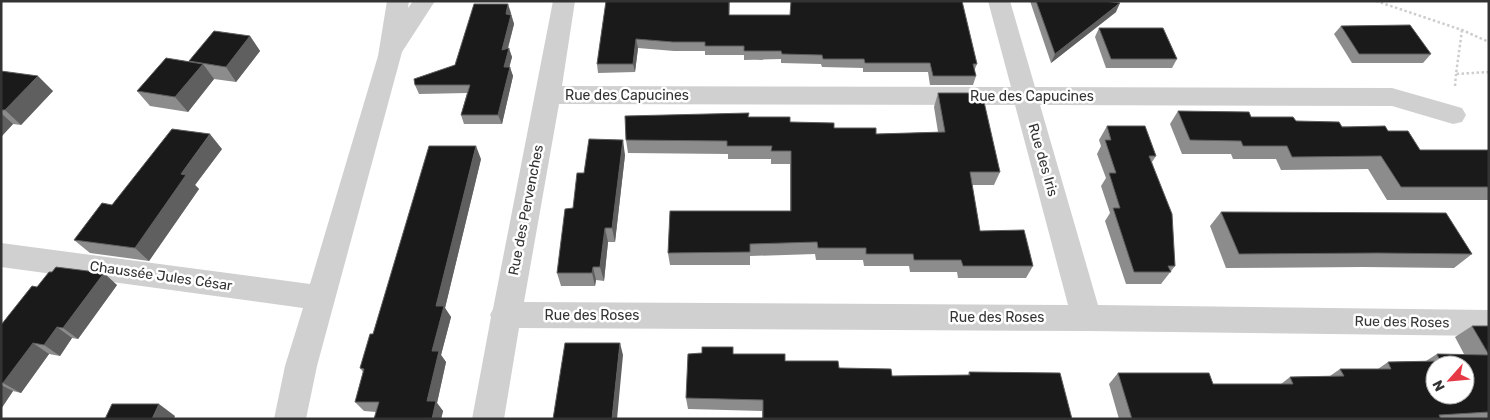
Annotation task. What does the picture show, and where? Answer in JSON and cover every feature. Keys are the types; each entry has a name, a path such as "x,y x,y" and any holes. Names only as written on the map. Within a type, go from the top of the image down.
{"street":[{"path":"290,419 300,366 390,56 398,1"},
{"path":"390,56 424,1"},
{"name":"Rue des Pervenches","path":"488,419 506,315 549,95 564,1"},
{"name":"Rue des Iris","path":"999,1 1087,318"},
{"name":"Rue des Capucines","path":"549,95 1392,97 1453,115"},
{"name":"Chaussée Jules César","path":"1,255 320,298"},
{"name":"Rue des Roses","path":"506,315 1087,318 1489,323"},
{"path":"274,419 300,366"}],"path":[{"path":"1376,1 1462,30 1489,42"},
{"path":"1462,30 1456,74 1489,72"}],"building":[{"path":"606,1 729,1 729,15 790,15 791,1 962,1 977,64 973,64 976,76 933,76 930,63 865,63 864,59 823,59 822,55 782,54 781,51 744,51 744,46 705,46 705,42 636,39 633,64 597,64"},
{"path":"1036,1 1104,1 1120,3 1055,54"},
{"path":"474,4 508,4 506,14 511,15 502,50 509,48 504,67 510,67 498,115 461,115 470,85 415,85 414,79 455,65"},
{"path":"1410,25 1431,54 1359,54 1341,26"},
{"path":"1099,28 1163,28 1177,59 1111,59"},
{"path":"214,31 250,36 226,67 189,61"},
{"path":"166,58 203,64 175,97 137,91"},
{"path":"1,71 38,76 5,110 1,110"},
{"path":"938,93 982,93 1000,172 970,172 980,231 1024,230 1033,266 963,266 961,260 914,260 913,254 866,254 866,248 818,248 817,242 750,244 750,252 668,253 670,211 791,211 791,151 771,151 772,146 727,146 727,141 626,140 625,116 749,113 748,117 790,117 790,122 834,123 834,128 876,128 876,134 945,132"},
{"path":"1178,111 1249,112 1251,117 1293,117 1296,121 1339,122 1342,127 1385,126 1388,131 1408,131 1420,150 1489,150 1489,187 1401,187 1381,156 1292,157 1287,146 1243,146 1241,141 1190,140"},
{"path":"1107,126 1145,126 1156,156 1149,156 1172,214 1175,266 1168,266 1171,272 1134,272 1113,208 1120,208 1109,173 1116,173 1105,140 1111,140"},
{"path":"172,129 210,134 181,174 186,175 135,248 74,240 102,203 112,205"},
{"path":"589,139 623,140 612,228 605,228 600,267 593,267 592,273 557,273 565,209 573,208 577,173 584,173"},
{"path":"429,146 476,146 436,306 444,306 432,351 439,351 427,401 436,401 432,419 374,419 379,402 355,402 364,369 360,368 370,334 373,334"},
{"path":"1221,212 1446,213 1472,254 1239,254"},
{"path":"56,267 104,273 63,328 57,327 44,345 33,343 3,383 1,382 1,325 32,286 37,287 49,272 52,272"},
{"path":"1472,326 1489,326 1489,355"},
{"path":"565,343 620,343 612,419 553,419"},
{"path":"702,347 733,347 733,354 785,354 785,361 838,361 839,368 891,369 892,376 970,375 969,372 1060,373 1072,419 763,419 763,400 686,398 688,354 702,353"},
{"path":"1437,354 1489,355 1489,412 1439,415 1441,419 1132,419 1118,373 1209,373 1213,384 1293,384 1290,377 1344,376 1340,369 1391,369 1388,362 1425,361 1425,405 1475,405 1475,355"},
{"path":"112,404 159,404 152,419 105,419"}]}
